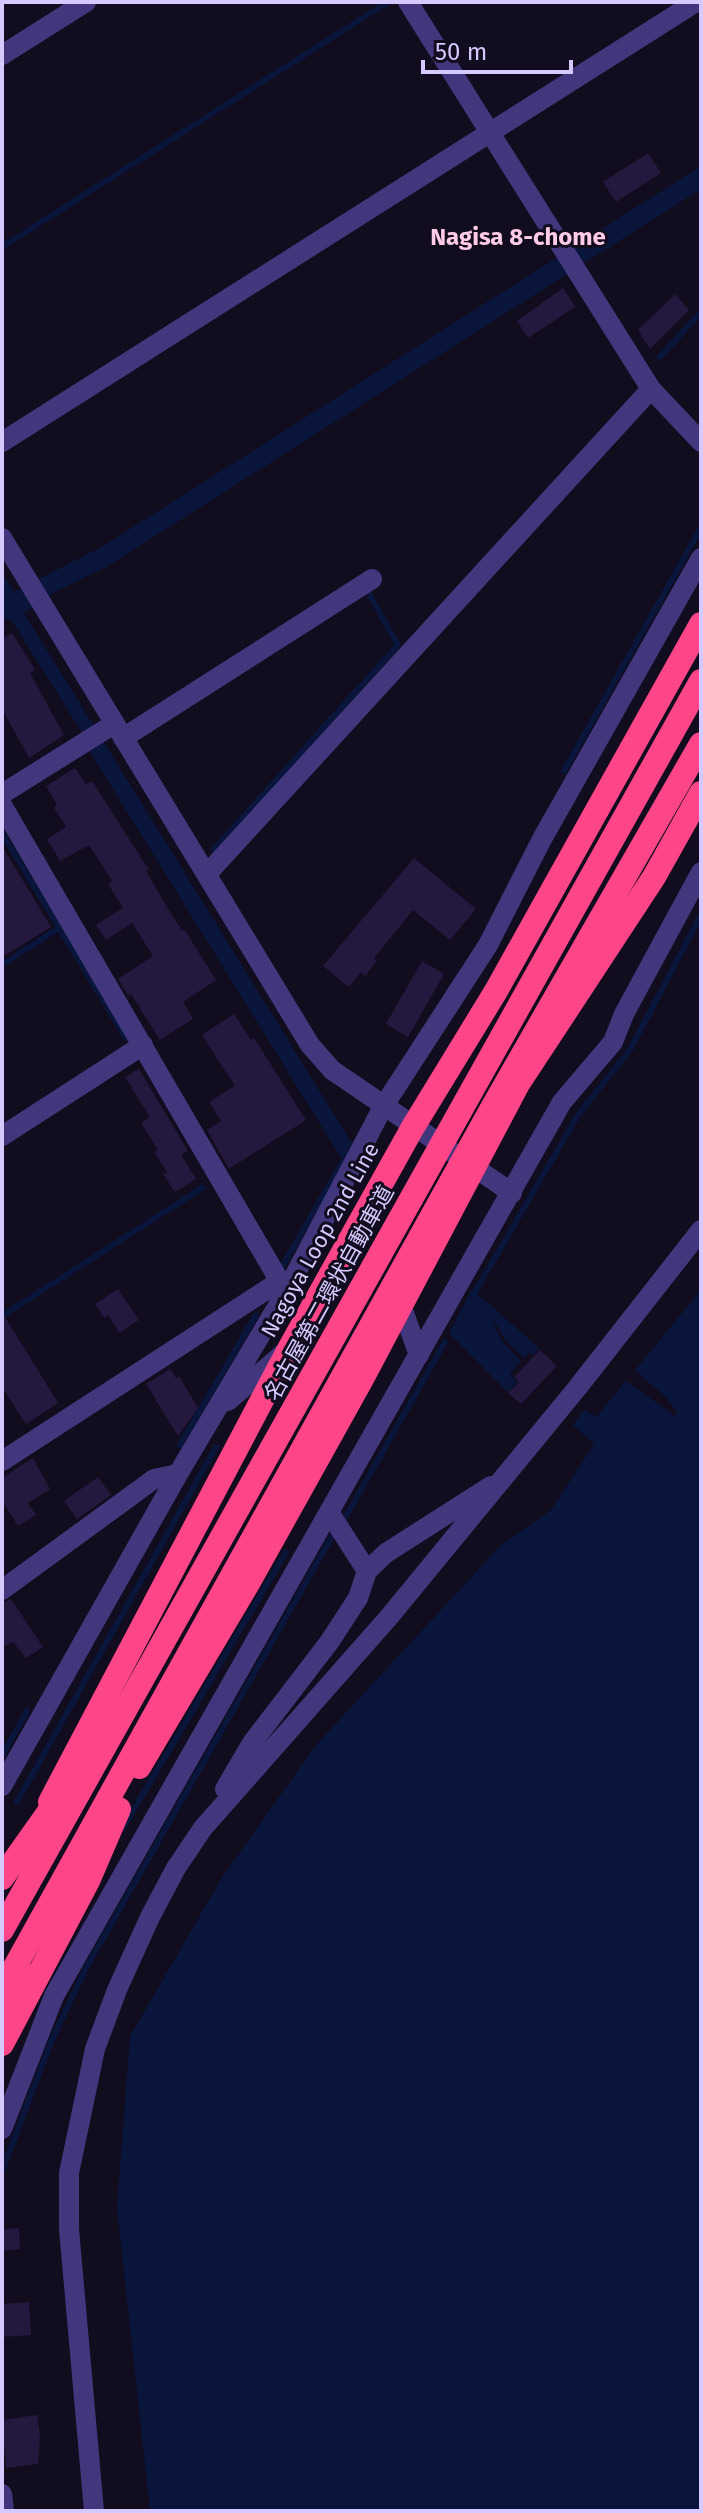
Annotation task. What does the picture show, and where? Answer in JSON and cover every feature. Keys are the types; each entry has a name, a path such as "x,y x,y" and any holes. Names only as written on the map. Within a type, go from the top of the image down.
{"highway":[{"name":"Nagoya Loop 2nd Line","path":"2,1892 289,1349 413,1127 496,991 701,624"},
{"name":"名古屋第二環状自動車道","path":"2,1930 701,681"},
{"path":"2,1990 492,1108 701,744"},
{"path":"2,2006 108,1818 250,1580 518,1084 654,877 701,793"},
{"path":"2,2044 88,1881 174,1682"},
{"path":"2,1878 141,1683"}],"street":[{"path":"2,55 86,2"},
{"path":"408,2 651,389 701,442"},
{"path":"2,442 696,2"},
{"path":"207,874 651,389"},
{"path":"2,538 114,731 207,874 310,1045 332,1070 512,1193"},
{"path":"2,1786 383,1107 488,945 542,839 701,558"},
{"path":"2,794 81,745 114,731 372,579"},
{"path":"2,805 283,1286"},
{"path":"2,2129 54,1996 562,1102 613,1042 624,1014 701,872"},
{"path":"488,945 496,991"},
{"path":"2,1136 143,1045"},
{"path":"203,1828 389,1617 701,1230"},
{"path":"2,1461 283,1286"},
{"path":"401,1305 419,1355"},
{"path":"205,1428 232,1397 289,1349"},
{"path":"2,1590 154,1479 178,1474"},
{"path":"94,2511 69,2229 69,2173 95,2049 117,1990 176,1868 252,1743 330,1641 358,1598 367,1571 386,1553 504,1478"},
{"path":"329,1512 367,1571"},
{"path":"2,2494 4,2511"}],"water":[{"path":"701,166 701,189 108,566 51,594 24,613 353,1145 343,1161 92,755 83,734 12,621 2,617 2,573 14,592 103,546"},
{"path":"472,1289 539,1348 533,1356 529,1352 524,1358 507,1342 489,1313 502,1341 521,1361 510,1374 517,1382 507,1392 449,1333"},
{"path":"701,1290 701,2511 150,2511 117,2208 130,2036 223,1876 316,1745 500,1546 551,1510 594,1444 573,1425 584,1410 596,1417"}],"pier":[{"path":"634,1370 665,1396 677,1412 675,1416 625,1380"}],"building":[{"path":"648,153 661,173 616,202 603,182"},
{"path":"563,288 575,307 528,338 517,321"},
{"path":"675,294 689,310 650,349 638,330"},
{"path":"12,633 35,670 30,673 64,735 29,758 2,709 2,639"},
{"path":"75,768 86,784 92,781 149,870 146,871 165,904 216,980 183,1002 193,1019 160,1040 118,979 153,956 132,923 106,940 96,925 123,908 108,884 112,881 89,845 60,861 47,839 66,827 54,808 57,805 46,786"},
{"path":"2,846 51,927 2,957"},
{"path":"414,858 476,909 450,940 413,910 374,958 377,961 365,976 361,972 349,987 323,966"},
{"path":"422,961 444,974 408,1037 386,1024"},
{"path":"234,1014 251,1040 254,1038 306,1120 229,1169 207,1130 221,1121 209,1102 235,1086 202,1035"},
{"path":"139,1069 188,1151 181,1155 196,1179 175,1192 154,1152 158,1150 141,1123 150,1117 125,1077"},
{"path":"118,1289 139,1320 119,1333 108,1315 104,1318 95,1304"},
{"path":"2,1312 58,1403 26,1424 2,1387"},
{"path":"540,1350 557,1366 521,1404 508,1393 519,1382 514,1377"},
{"path":"170,1369 176,1378 179,1376 198,1408 178,1436 146,1384"},
{"path":"33,1458 50,1489 28,1503 36,1515 18,1526 2,1501 2,1478"},
{"path":"98,1477 111,1495 77,1519 64,1501"},
{"path":"11,1599 43,1647 26,1658 13,1642 2,1647 2,1603"},
{"path":"19,2228 20,2249 2,2251 2,2229"},
{"path":"29,2302 31,2335 2,2337 2,2304"},
{"path":"37,2415 40,2435 38,2464 6,2468 2,2420"}],"waterway":[{"path":"2,247 388,2"},
{"path":"660,357 701,312"},
{"path":"564,771 701,528"},
{"path":"214,849 398,645 369,594"},
{"path":"2,833 126,1038"},
{"path":"471,1299 578,1115 630,1050 701,915"},
{"path":"2,965 59,928"},
{"path":"283,1265 343,1161"},
{"path":"2,1316 202,1188"},
{"path":"180,1445 256,1315"},
{"path":"345,1518 445,1342"},
{"path":"17,1802 216,1447"},
{"path":"2,2171 51,2042 86,1968 333,1535"},
{"path":"123,1828 286,1552"},
{"path":"2,1756 27,1711"}],"district":[{"name":"Nagisa 8-chome","path":"518,237"}]}
